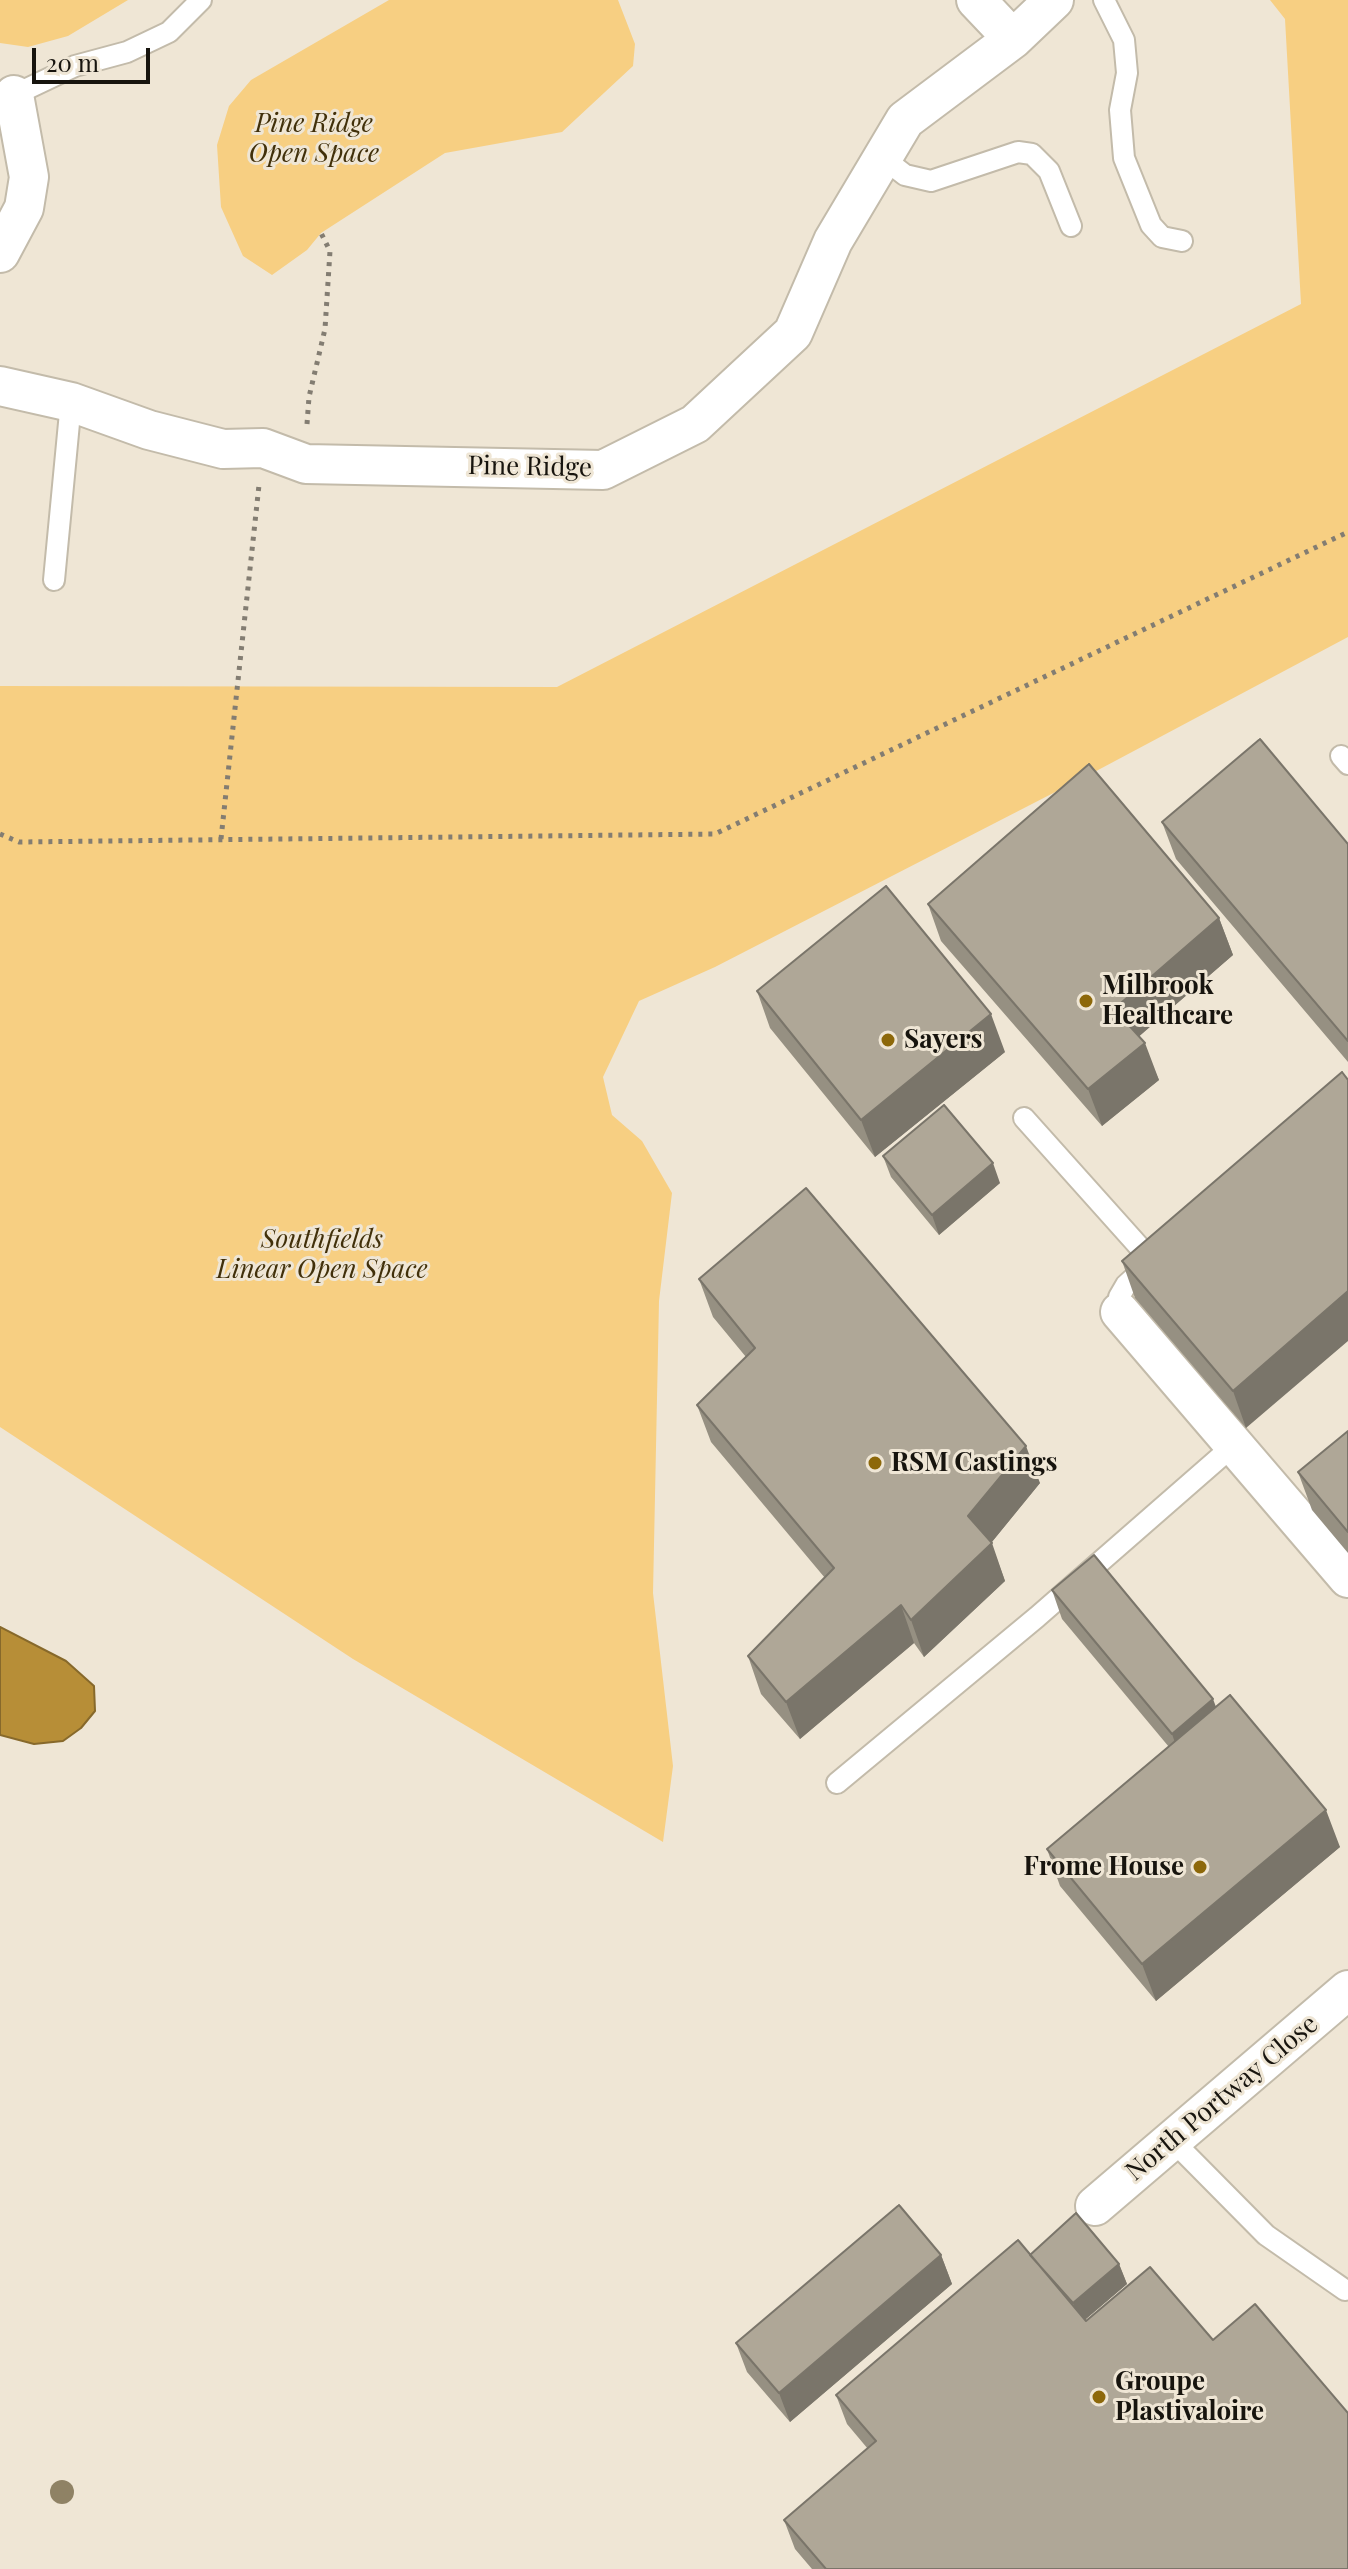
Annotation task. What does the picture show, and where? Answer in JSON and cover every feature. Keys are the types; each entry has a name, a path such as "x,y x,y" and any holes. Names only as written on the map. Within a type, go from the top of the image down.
{"street":[{"path":"976,0 1013,39"},
{"name":"Pine Ridge","path":"0,386 71,402 149,430 223,449 263,448 306,464 603,470 695,424 793,333 833,241 905,120 1013,39 1054,0"},
{"path":"0,253 24,208 29,177 14,95"},
{"path":"1120,1312 1348,1578"},
{"name":"North Portway Close","path":"1095,2206 1348,1990"}],"lane":[{"path":"14,95 75,66 127,52 169,32 201,0"},
{"path":"1104,0 1124,40 1127,73 1120,110 1124,158 1151,225 1162,237 1182,241"},
{"path":"883,158 905,175 931,181 1018,152 1032,154 1049,171 1071,226"},
{"path":"54,580 71,402"},
{"path":"1024,1118 1158,1257 1126,1285 1119,1297 1120,1312"},
{"path":"837,1783 1037,1617 1234,1445"},
{"path":"1172,2140 1266,2235 1345,2290"}],"path":[{"path":"306,464 309,397 325,329 330,251 321,233"},
{"path":"221,839 263,448"},
{"path":"0,834 19,842 715,834 1348,532"}],"green space":[{"path":"0,0 128,0 68,36 28,47 0,43"},
{"name":"Pine Ridge Open Space","path":"389,0 618,0 635,44 633,66 562,132 445,153 321,233 307,250 272,275 243,256 221,207 217,145 229,106 251,80"},
{"name":"Southfields Linear Open Space","path":"1270,0 1348,0 1348,637 1100,769 715,967 639,1001 603,1077 612,1115 642,1141 672,1193 659,1301 653,1593 673,1766 663,1842 353,1659 0,1427 0,686 557,687 1301,304 1285,19"}],"shaded area":[{"path":"0,1627 66,1661 94,1686 95,1711 81,1728 63,1741 34,1744 0,1735"}],"building":[{"path":"1260,739 1348,844 1348,1041 1162,822"},
{"name":"Milbrook Healthcare","path":"1089,764 1219,918 1114,1009 1145,1043 1088,1089 928,904"},
{"name":"Sayers","path":"886,886 991,1014 861,1120 757,991"},
{"path":"1342,1072 1348,1080 1348,1291 1233,1391 1122,1261"},
{"path":"944,1105 993,1163 932,1215 883,1156"},
{"name":"RSM Castings","path":"806,1188 1026,1446 968,1516 992,1543 911,1620 901,1605 786,1702 748,1656 834,1568 697,1405 755,1348 699,1279"},
{"path":"1348,1431 1348,1532 1298,1472"},
{"path":"1094,1555 1213,1699 1172,1734 1052,1590"},
{"name":"Frome House","path":"1230,1695 1326,1810 1142,1964 1047,1849"},
{"path":"899,2205 941,2255 779,2393 736,2343"},
{"path":"1076,2213 1119,2264 1073,2303 1030,2255"},
{"name":"Groupe Plastivaloire","path":"1018,2240 1086,2321 1150,2267 1213,2340 1255,2304 1348,2413 1348,2569 826,2569 784,2520 876,2441 836,2395"}],"place":[{"name":"Milbrook Healthcare","path":"1086,1001"},
{"name":"Sayers","path":"888,1040"},
{"name":"RSM Castings","path":"875,1463"},
{"name":"Frome House","path":"1200,1867"},
{"name":"Groupe Plastivaloire","path":"1099,2397"}]}
